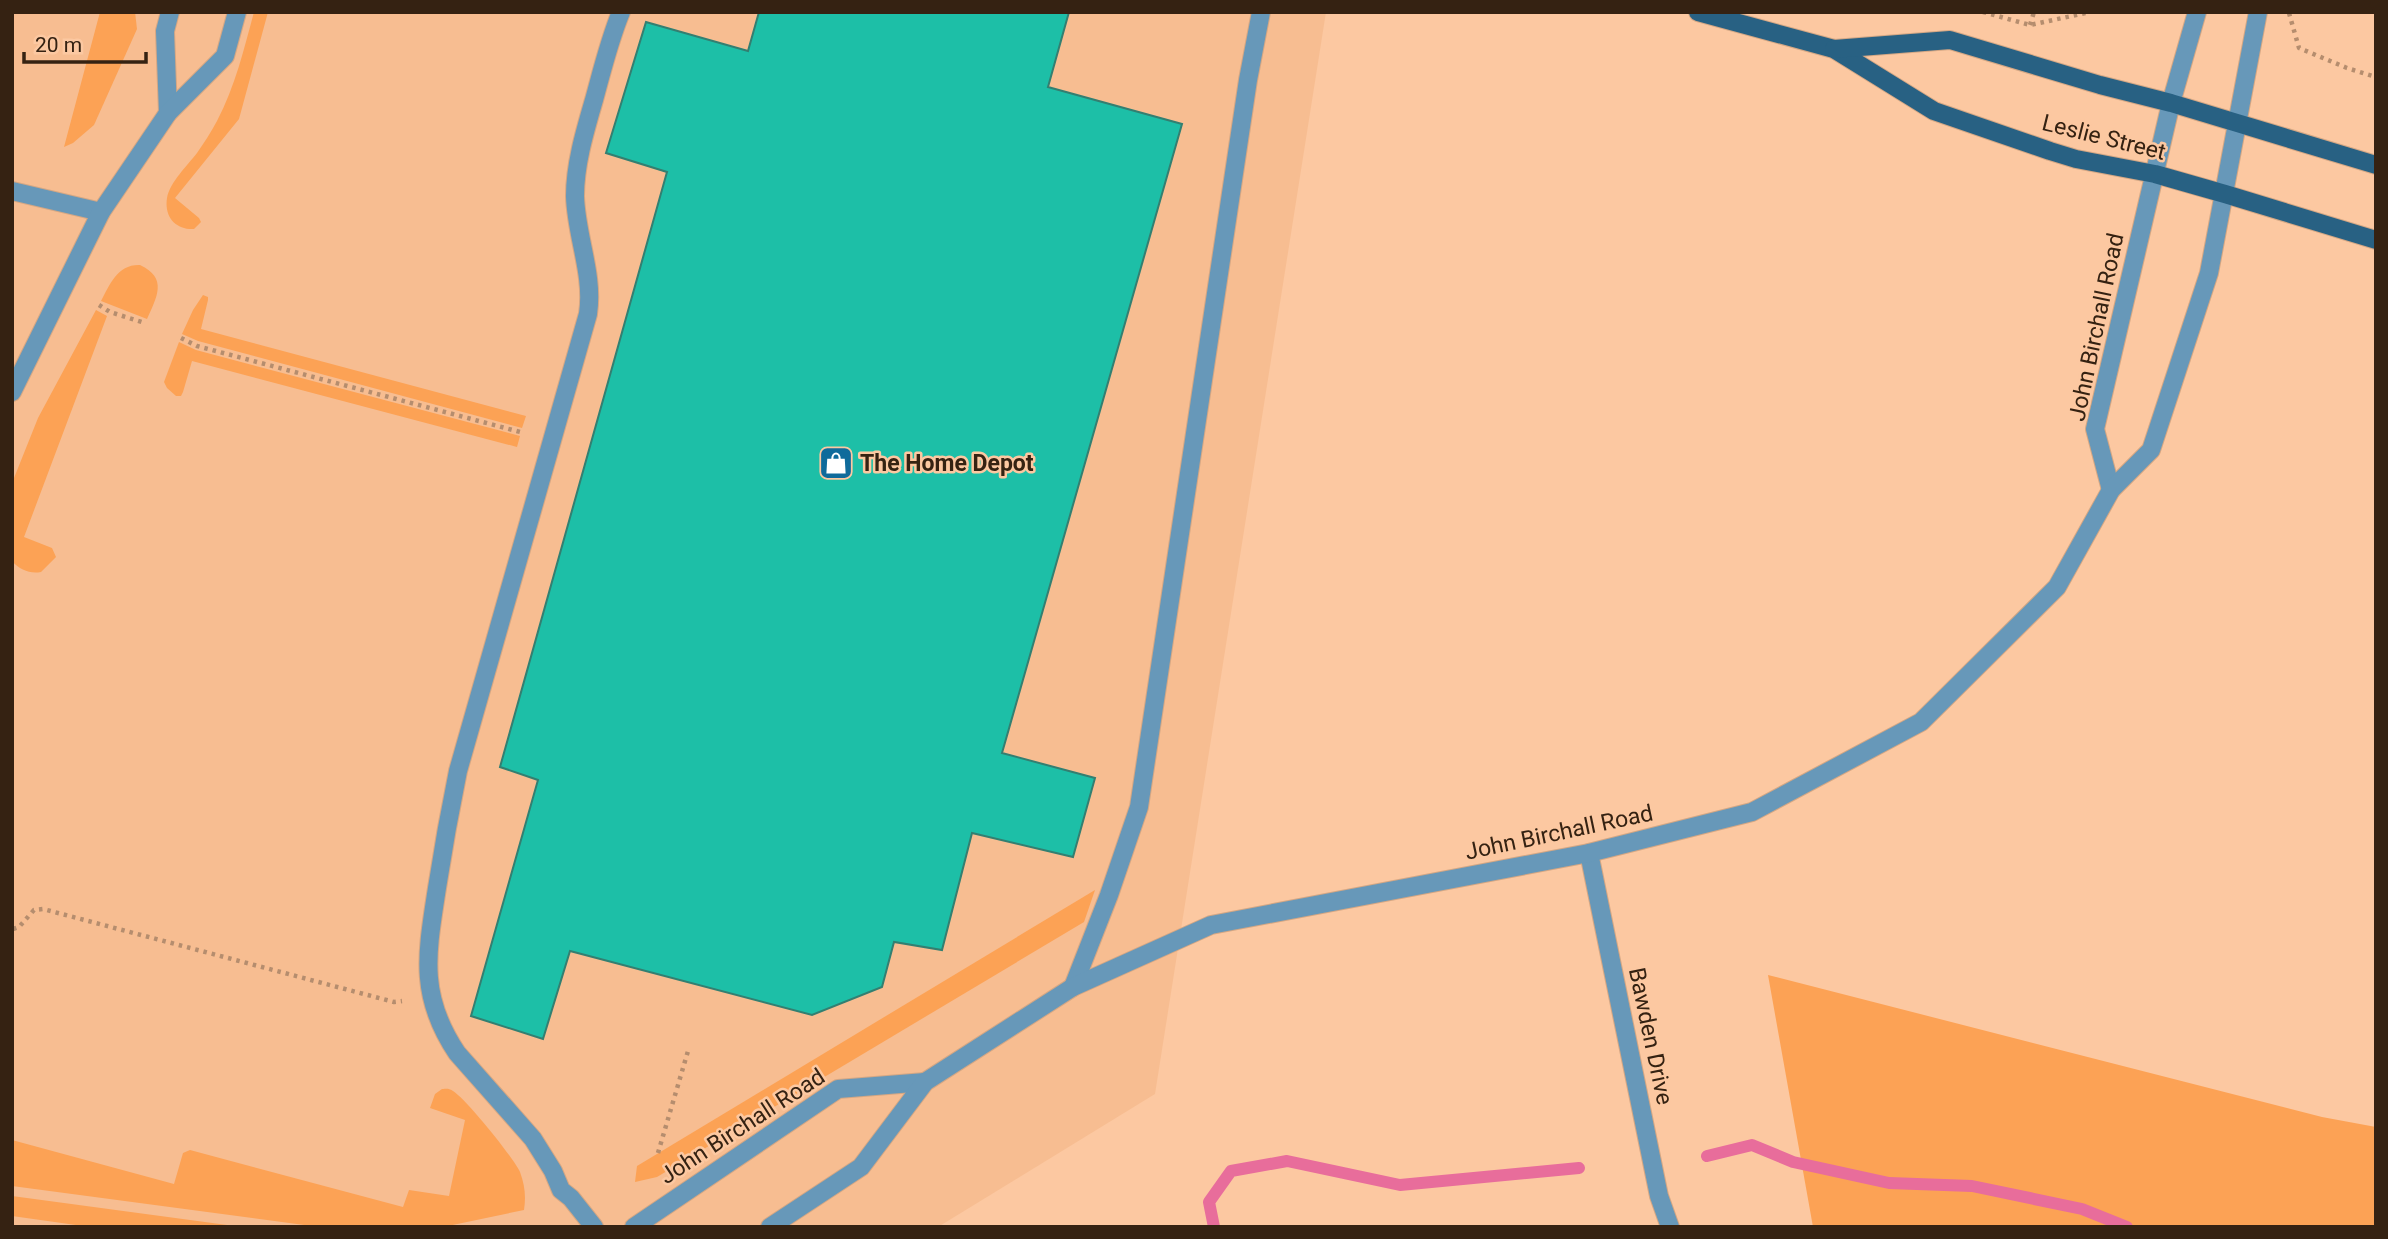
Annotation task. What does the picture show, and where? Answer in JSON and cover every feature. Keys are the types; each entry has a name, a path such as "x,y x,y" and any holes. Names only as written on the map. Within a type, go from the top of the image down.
{"main road":[{"name":"Leslie Street","path":"1698,12 1833,49 1934,111 2076,159 2155,174 2376,240"},
{"name":"Leslie Street","path":"1833,49 1950,40 2376,165"}],"street":[{"path":"168,113 165,31 170,12"},
{"path":"12,392 101,212 168,113 225,57 237,12"},
{"path":"594,1227 571,1198 561,1190 553,1171 526,1130 457,1054 437,1018 427,962 445,834 458,771 588,314 590,298 575,196 578,167 612,34 621,12"},
{"path":"1073,987 1139,807 1248,79 1261,12"},
{"name":"John Birchall Road","path":"2111,490 2095,429 2171,103 2197,12"},
{"name":"John Birchall Road","path":"769,1227 861,1167 925,1083 1073,987 1211,925 1589,853 1752,812 1921,722 2057,587 2111,490 2151,450 2208,273 2258,12"},
{"path":"12,191 101,212"},
{"name":"Bawden Drive","path":"1589,853 1659,1196 1670,1227"},
{"name":"John Birchall Road","path":"634,1227 838,1089 925,1083"}],"path":[{"path":"1983,12 2030,25 2090,12"},
{"path":"2030,25 2034,12"},
{"path":"2289,12 2299,48 2376,77"},
{"path":"99,305 110,312 145,323"},
{"path":"181,338 197,346 552,440"},
{"path":"13,929 19,927 34,910 43,909 394,1002 431,996"},
{"path":"658,1153 688,1051"}],"shaded area":[{"path":"12,12 1326,12 1155,1094 938,1227 12,1227"},
{"path":"100,12 135,12 137,29 94,125 64,147"},
{"path":"254,12 268,12 239,119 175,198 201,222 194,229 188,229 177,225 169,216 167,198 175,180 197,153 217,121 229,95"},
{"path":"140,265 154,276 158,289 147,319 101,301 120,271"},
{"path":"203,295 208,297 208,300 201,329 526,416 522,428 198,341 182,334"},
{"path":"96,310 107,316 24,537 52,548 56,557 41,572 29,572 12,561 12,483 38,418"},
{"path":"179,342 196,350 520,436 517,447 192,361 183,392 181,396 176,396 164,382"},
{"path":"1095,890 1084,922 657,1177 635,1182 637,1166"},
{"path":"1768,975 2322,1117 2376,1127 2376,1227 1813,1227"},
{"path":"442,1089 453,1091 468,1105 516,1165 524,1186 524,1210 443,1227 319,1227 12,1186 12,1140 174,1184 183,1153 190,1150 403,1207 409,1190 449,1196 465,1120 430,1108 435,1094"},
{"path":"12,1196 242,1227 90,1227 12,1216"}],"building":[{"name":"The Home Depot","path":"759,12 1069,12 1048,87 1182,124 1002,753 1095,778 1073,857 972,833 942,950 894,942 882,987 812,1015 570,951 543,1039 471,1016 538,780 500,767 667,172 606,153 646,22 748,51"}],"waterway":[{"path":"1707,1156 1752,1145 1793,1162 1889,1183 1972,1186 2082,1209 2127,1227"},
{"path":"1214,1227 1209,1202 1231,1171 1287,1161 1400,1185 1579,1168"}],"place":[{"name":"The Home Depot","path":"836,463"}]}
